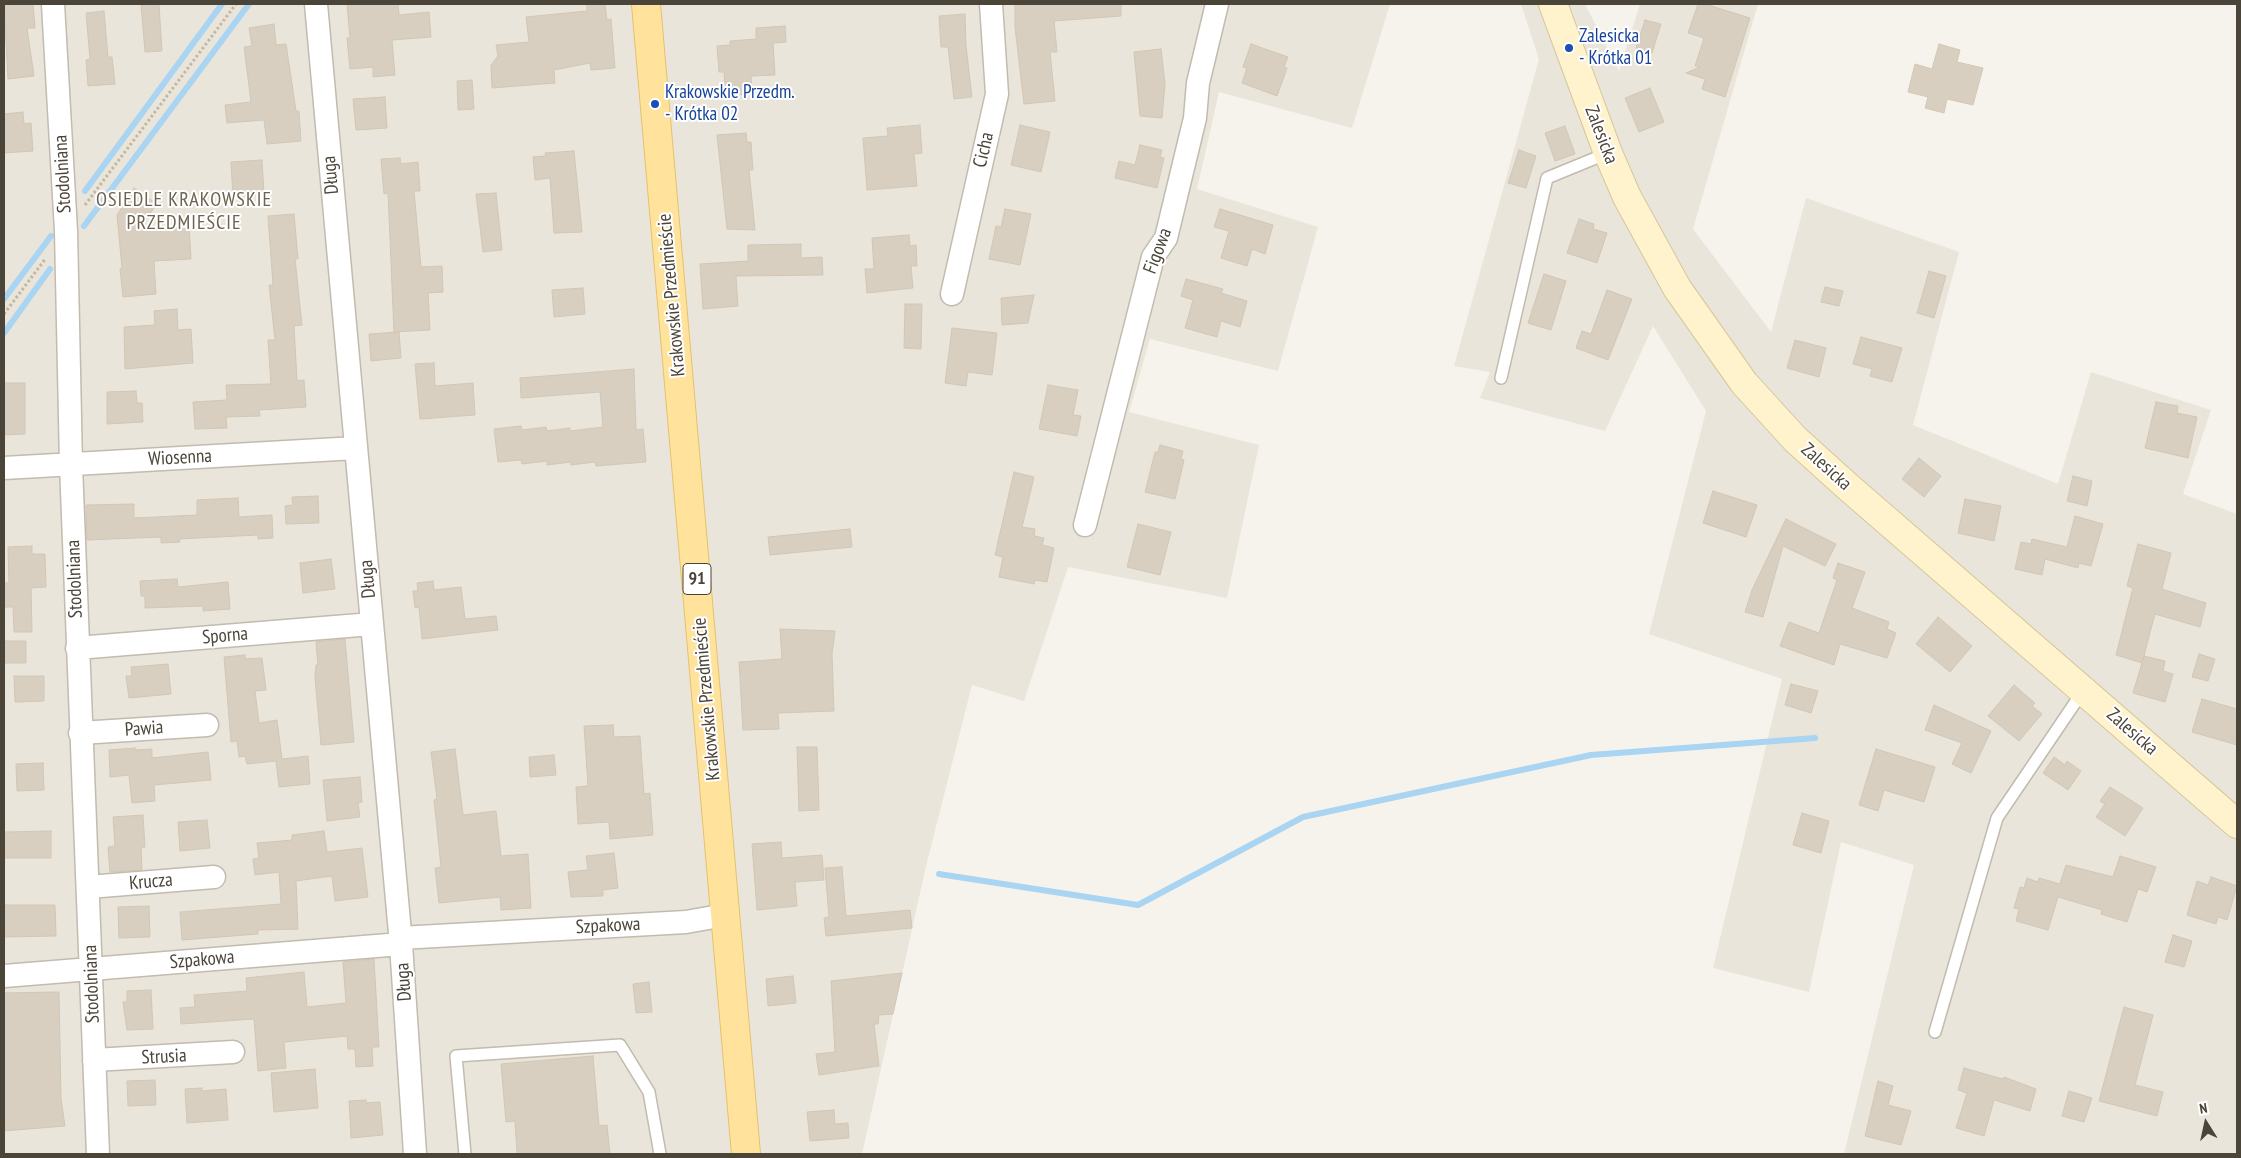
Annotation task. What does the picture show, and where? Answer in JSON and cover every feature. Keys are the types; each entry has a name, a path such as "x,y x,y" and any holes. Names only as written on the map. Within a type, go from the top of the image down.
{"main road":[{"name":"Krakowskie Przedmieście","path":"646,4 746,1154"}],"street":[{"name":"Stodolniana","path":"53,4 66,231 77,648 92,970 98,1154"},
{"name":"Długa","path":"316,4 401,941 416,1154"},
{"name":"Cicha","path":"952,294 997,94 991,4"},
{"name":"Figowa","path":"1085,525 1152,258 1166,238 1195,118 1198,83 1217,4"},
{"name":"Zalesicka","path":"1553,4 1608,153 1631,204 1677,288 1735,371 1780,424 1847,486 2237,824"},
{"name":"Wiosenna","path":"4,468 356,448"},
{"name":"Sporna","path":"77,648 372,624"},
{"name":"Pawia","path":"80,732 207,725"},
{"name":"Krucza","path":"88,887 214,877"},
{"name":"Szpakowa","path":"4,976 92,970 401,941 686,922 725,915"},
{"name":"Strusia","path":"94,1060 233,1052"}],"lane":[{"path":"1501,378 1547,178 1608,153"},
{"path":"1935,1032 1997,818 2084,690"},
{"path":"465,1154 456,1056 620,1044 649,1092 660,1154"}],"path":[{"path":"84,208 236,4"},
{"path":"4,314 49,254"}],"shaded area":[{"path":"4,4 1390,4 1352,128 1219,92 1197,189 1318,227 1278,371 1150,339 1129,412 1259,445 1227,598 1068,567 1024,701 972,685 926,866 862,1154 4,1154"},
{"path":"1521,4 1585,4 1619,71 1640,4 1758,4 1693,229 1771,332 1806,198 1959,252 1913,425 2058,484 2091,372 2211,410 2183,494 2237,514 2237,1154 1844,1154 1914,865 1841,842 1809,992 1713,968 1782,679 1649,634 1706,411 1653,326 1605,431 1480,398 1490,372 1454,366 1539,59"}],"building":[{"path":"4,4 33,4 35,28 27,28 34,76 8,79"},
{"path":"141,4 159,4 162,51 145,52"},
{"path":"347,4 398,4 399,15 429,12 431,37 392,40 395,75 373,77 373,67 350,69 347,38 350,38"},
{"path":"587,4 605,4 607,20 611,19 615,68 591,70 590,63 554,70 555,83 492,88 491,65 498,56 496,45 529,42 526,17 587,11"},
{"path":"1015,4 1121,4 1121,16 1054,21 1057,52 1050,52 1055,101 1024,104 1015,27"},
{"path":"1698,4 1705,4 1750,18 1725,97 1702,89 1705,79 1686,73 1700,67 1695,66 1704,38 1688,33"},
{"path":"104,11 108,57 112,57 115,84 88,86 86,60 90,59 86,13"},
{"path":"965,14 966,46 972,97 954,99 948,47 941,47 939,16"},
{"path":"1645,20 1661,24 1652,53 1636,48"},
{"path":"274,24 276,45 286,44 296,111 299,111 301,141 267,144 264,120 227,123 225,105 251,102 244,47 252,46 249,28"},
{"path":"785,26 786,42 773,43 775,75 751,76 752,94 726,95 724,72 719,72 717,46 730,45 730,41 756,39 756,28"},
{"path":"1251,44 1288,57 1284,67 1287,68 1277,96 1242,83 1247,68 1243,67"},
{"path":"1939,44 1960,50 1957,62 1983,68 1973,105 1947,99 1944,113 1925,108 1928,97 1908,92 1915,64 1932,69"},
{"path":"1161,49 1165,84 1162,118 1140,116 1134,52"},
{"path":"472,80 474,109 458,110 457,81"},
{"path":"1650,88 1664,122 1639,132 1625,98"},
{"path":"385,97 387,128 356,130 353,99"},
{"path":"23,112 24,124 31,123 33,151 4,153 4,114"},
{"path":"920,125 922,153 914,154 917,186 867,190 863,138 888,136 887,128"},
{"path":"1020,125 1050,132 1041,172 1011,165"},
{"path":"1565,126 1575,154 1555,161 1545,133"},
{"path":"746,133 747,142 751,142 753,170 749,170 755,230 727,229 717,135"},
{"path":"1140,145 1162,150 1160,157 1164,158 1157,188 1115,178 1119,161 1135,165"},
{"path":"1519,150 1536,156 1526,188 1508,183"},
{"path":"574,151 582,232 554,233 550,178 535,180 533,157 546,156 545,153"},
{"path":"400,158 401,164 418,162 420,191 414,191 421,267 442,266 443,292 428,293 430,330 394,332 388,193 384,194 381,159"},
{"path":"262,160 264,194 233,197 231,162"},
{"path":"134,188 157,204 140,228 189,225 191,259 154,261 156,294 123,297 117,215"},
{"path":"496,193 502,250 483,252 476,194"},
{"path":"1005,209 1031,214 1020,265 989,259 996,226 1001,227"},
{"path":"1220,209 1273,225 1265,254 1252,249 1247,266 1221,258 1229,231 1214,227"},
{"path":"294,214 298,259 295,259 302,325 294,326 297,381 304,380 306,407 259,410 260,416 226,417 227,428 195,429 193,402 227,400 226,385 271,384 268,340 275,340 269,285 273,285 268,216"},
{"path":"1579,219 1594,224 1593,229 1607,233 1597,263 1567,253"},
{"path":"909,235 910,246 916,245 917,266 911,266 913,288 867,293 865,269 874,269 872,238"},
{"path":"801,244 801,258 822,257 823,275 736,276 738,306 703,309 700,264 748,261 748,245"},
{"path":"1929,271 1946,276 1934,318 1917,313"},
{"path":"1544,274 1566,281 1551,330 1528,323"},
{"path":"1186,279 1223,289 1221,293 1247,301 1240,327 1221,321 1217,337 1185,328 1193,300 1181,296"},
{"path":"1825,287 1843,291 1839,306 1821,302"},
{"path":"583,288 585,314 554,317 552,290"},
{"path":"1607,290 1632,299 1608,360 1576,348 1582,331 1591,334"},
{"path":"1034,295 1028,323 1002,325 1001,298"},
{"path":"905,304 922,304 921,349 904,348"},
{"path":"177,309 178,330 191,329 193,363 125,369 124,327 155,325 154,311"},
{"path":"952,328 997,333 992,375 968,372 966,386 945,383"},
{"path":"399,332 401,358 371,361 369,334"},
{"path":"1861,337 1902,348 1892,382 1870,376 1872,369 1853,364"},
{"path":"1795,340 1826,348 1819,377 1787,368"},
{"path":"434,363 435,386 473,383 475,415 420,419 415,364"},
{"path":"634,369 636,430 643,429 646,462 596,466 595,462 547,465 547,461 522,464 521,460 498,462 494,429 521,426 522,430 546,427 547,431 570,428 570,431 603,427 600,392 521,398 520,378"},
{"path":"4,383 25,383 25,434 4,435"},
{"path":"1048,385 1078,390 1073,415 1081,416 1077,436 1039,429"},
{"path":"136,391 137,403 142,403 143,422 107,424 107,392"},
{"path":"2156,402 2178,406 2177,413 2197,417 2188,458 2145,448"},
{"path":"1160,445 1183,451 1181,459 1184,460 1175,499 1145,492 1155,452 1158,452"},
{"path":"1919,458 1941,476 1924,497 1902,479"},
{"path":"1014,472 1034,477 1022,527 1035,529 1034,536 1044,538 1042,545 1054,548 1047,582 1035,580 1034,584 999,577 1003,557 995,555"},
{"path":"2073,476 2092,481 2087,506 2067,501"},
{"path":"1713,491 1757,505 1746,537 1703,523"},
{"path":"318,496 319,523 286,524 285,506 293,505 292,497"},
{"path":"238,498 239,517 272,515 273,538 258,539 258,535 179,539 180,542 161,543 161,537 87,540 86,505 134,504 134,518 197,515 197,500"},
{"path":"1965,499 2001,506 1994,541 1958,533"},
{"path":"2075,516 2103,524 2091,566 2079,563 2078,568 2045,559 2042,575 2015,569 2021,542 2031,544 2032,539 2067,547"},
{"path":"1786,519 1836,544 1825,566 1783,546 1763,617 1745,612 1752,590"},
{"path":"1138,524 1171,532 1160,575 1127,567"},
{"path":"850,529 852,547 770,555 768,537"},
{"path":"2138,544 2171,553 2162,589 2206,603 2200,627 2155,614 2142,663 2116,655 2133,588 2127,586"},
{"path":"32,546 32,554 45,554 46,587 31,588 32,632 14,632 13,607 4,607 4,583 9,583 8,547"},
{"path":"331,559 335,589 303,593 300,563"},
{"path":"1838,563 1865,572 1852,608 1889,622 1887,629 1896,633 1887,658 1840,644 1834,665 1780,646 1789,622 1819,633 1837,580 1833,578"},
{"path":"177,579 178,587 228,582 230,609 203,611 203,606 145,608 145,596 141,596 140,581"},
{"path":"433,581 434,590 461,587 465,619 496,616 498,630 422,639 419,607 415,608 413,591 418,591 417,583"},
{"path":"1938,617 1972,646 1950,672 1916,644"},
{"path":"780,629 835,631 832,654 834,711 778,713 779,729 743,730 739,662 782,659"},
{"path":"345,639 354,742 321,745 315,677 316,665 318,665 316,642"},
{"path":"4,641 26,641 26,663 4,663"},
{"path":"2199,654 2215,659 2208,681 2192,677"},
{"path":"245,655 245,659 262,658 266,690 255,691 259,723 277,720 282,759 308,756 310,784 279,787 276,761 247,764 245,756 239,757 237,741 231,742 224,657"},
{"path":"2144,656 2165,661 2163,671 2173,674 2165,702 2133,693"},
{"path":"168,664 171,694 129,698 126,676 132,676 131,667"},
{"path":"14,676 44,676 44,701 15,702"},
{"path":"1791,684 1818,691 1811,713 1785,705"},
{"path":"2014,685 2035,703 2032,706 2042,714 2019,741 1988,716"},
{"path":"2202,699 2237,709 2237,745 2192,732"},
{"path":"1934,705 1991,731 1971,773 1952,764 1962,743 1925,730"},
{"path":"613,725 614,737 640,736 644,794 650,793 653,835 610,839 609,822 578,824 576,787 588,786 584,726"},
{"path":"797,747 817,747 819,810 799,811"},
{"path":"135,748 135,750 152,749 152,758 208,752 211,780 154,785 155,801 132,803 129,775 110,777 109,750"},
{"path":"455,749 463,815 496,811 501,856 528,854 531,908 501,910 500,897 439,903 435,868 441,867 434,800 437,799 431,752"},
{"path":"1876,749 1935,767 1924,802 1884,790 1878,811 1859,805"},
{"path":"554,755 556,775 530,777 529,757"},
{"path":"2054,757 2065,765 2067,761 2081,771 2068,790 2043,773"},
{"path":"43,763 44,790 17,791 16,764"},
{"path":"360,777 362,802 358,803 360,817 327,821 323,780"},
{"path":"2110,787 2143,808 2125,836 2096,817 2105,804 2100,801"},
{"path":"1802,813 1829,821 1821,853 1793,845"},
{"path":"143,815 145,847 141,848 142,870 110,872 108,847 115,846 113,817"},
{"path":"207,820 210,848 180,851 178,822"},
{"path":"51,831 51,858 4,858 4,832"},
{"path":"324,831 327,852 362,848 368,897 335,901 332,876 296,881 298,929 258,930 258,934 182,940 180,912 281,904 279,872 255,875 253,859 259,858 257,843 292,840 292,835"},
{"path":"781,842 782,858 822,855 824,880 795,882 797,906 757,910 752,844"},
{"path":"614,853 618,888 603,890 603,896 571,897 568,872 588,870 586,856"},
{"path":"2120,856 2156,867 2147,892 2138,889 2127,922 2101,914 2102,910 2058,897 2048,930 2016,921 2019,909 2014,908 2020,887 2024,888 2027,878 2038,882 2039,878 2060,884 2066,865 2113,877"},
{"path":"842,867 846,916 910,910 912,928 826,936 824,918 829,917 825,868"},
{"path":"2211,877 2237,886 2227,920 2218,917 2216,924 2187,915 2197,881 2208,885"},
{"path":"4,905 55,905 56,936 4,937"},
{"path":"149,906 150,937 119,938 118,907"},
{"path":"2173,935 2192,941 2184,967 2165,962"},
{"path":"374,959 379,1047 372,1047 373,1066 356,1067 355,1049 348,1049 347,1036 284,1042 286,1068 258,1071 254,1019 181,1024 180,1008 195,1007 194,995 247,991 246,978 304,972 307,1007 346,1003 343,962"},
{"path":"902,973 893,1014 879,1015 878,1024 874,1024 879,1066 819,1075 816,1054 835,1052 831,981"},
{"path":"793,976 796,1003 768,1006 766,979"},
{"path":"649,982 652,1012 636,1013 633,984"},
{"path":"151,990 153,1029 127,1030 123,1002 127,1002 127,991"},
{"path":"59,992 61,1099 65,1126 4,1131 4,993"},
{"path":"2124,1007 2153,1015 2135,1085 2163,1092 2157,1116 2099,1101"},
{"path":"593,1056 599,1126 607,1125 610,1154 517,1154 515,1121 506,1122 501,1064"},
{"path":"1964,1068 2003,1079 2004,1077 2036,1089 2030,1111 1994,1100 1984,1136 1956,1128 1967,1093 1958,1090"},
{"path":"315,1069 318,1108 274,1112 271,1073"},
{"path":"155,1080 156,1105 128,1106 127,1081"},
{"path":"1878,1081 1893,1086 1888,1105 1911,1111 1901,1145 1865,1136"},
{"path":"202,1088 202,1091 226,1089 228,1120 187,1123 185,1089"},
{"path":"2069,1091 2092,1098 2084,1122 2062,1116"},
{"path":"366,1100 366,1103 380,1102 383,1135 351,1138 349,1101"},
{"path":"834,1110 835,1124 848,1123 849,1138 810,1141 807,1112"}],"waterway":[{"path":"85,191 222,4"},
{"path":"84,226 249,4"},
{"path":"4,299 51,236"},
{"path":"4,333 50,269"},
{"path":"939,874 1138,905 1303,817 1591,755 1815,738"}],"place":[{"name":"Zalesicka - Krótka 01","path":"1569,48"},
{"name":"Krakowskie Przedm. - Krótka 02","path":"655,104"}],"district":[{"name":"OSIEDLE KRAKOWSKIE PRZEDMIEŚCIE","path":"184,212"}]}
